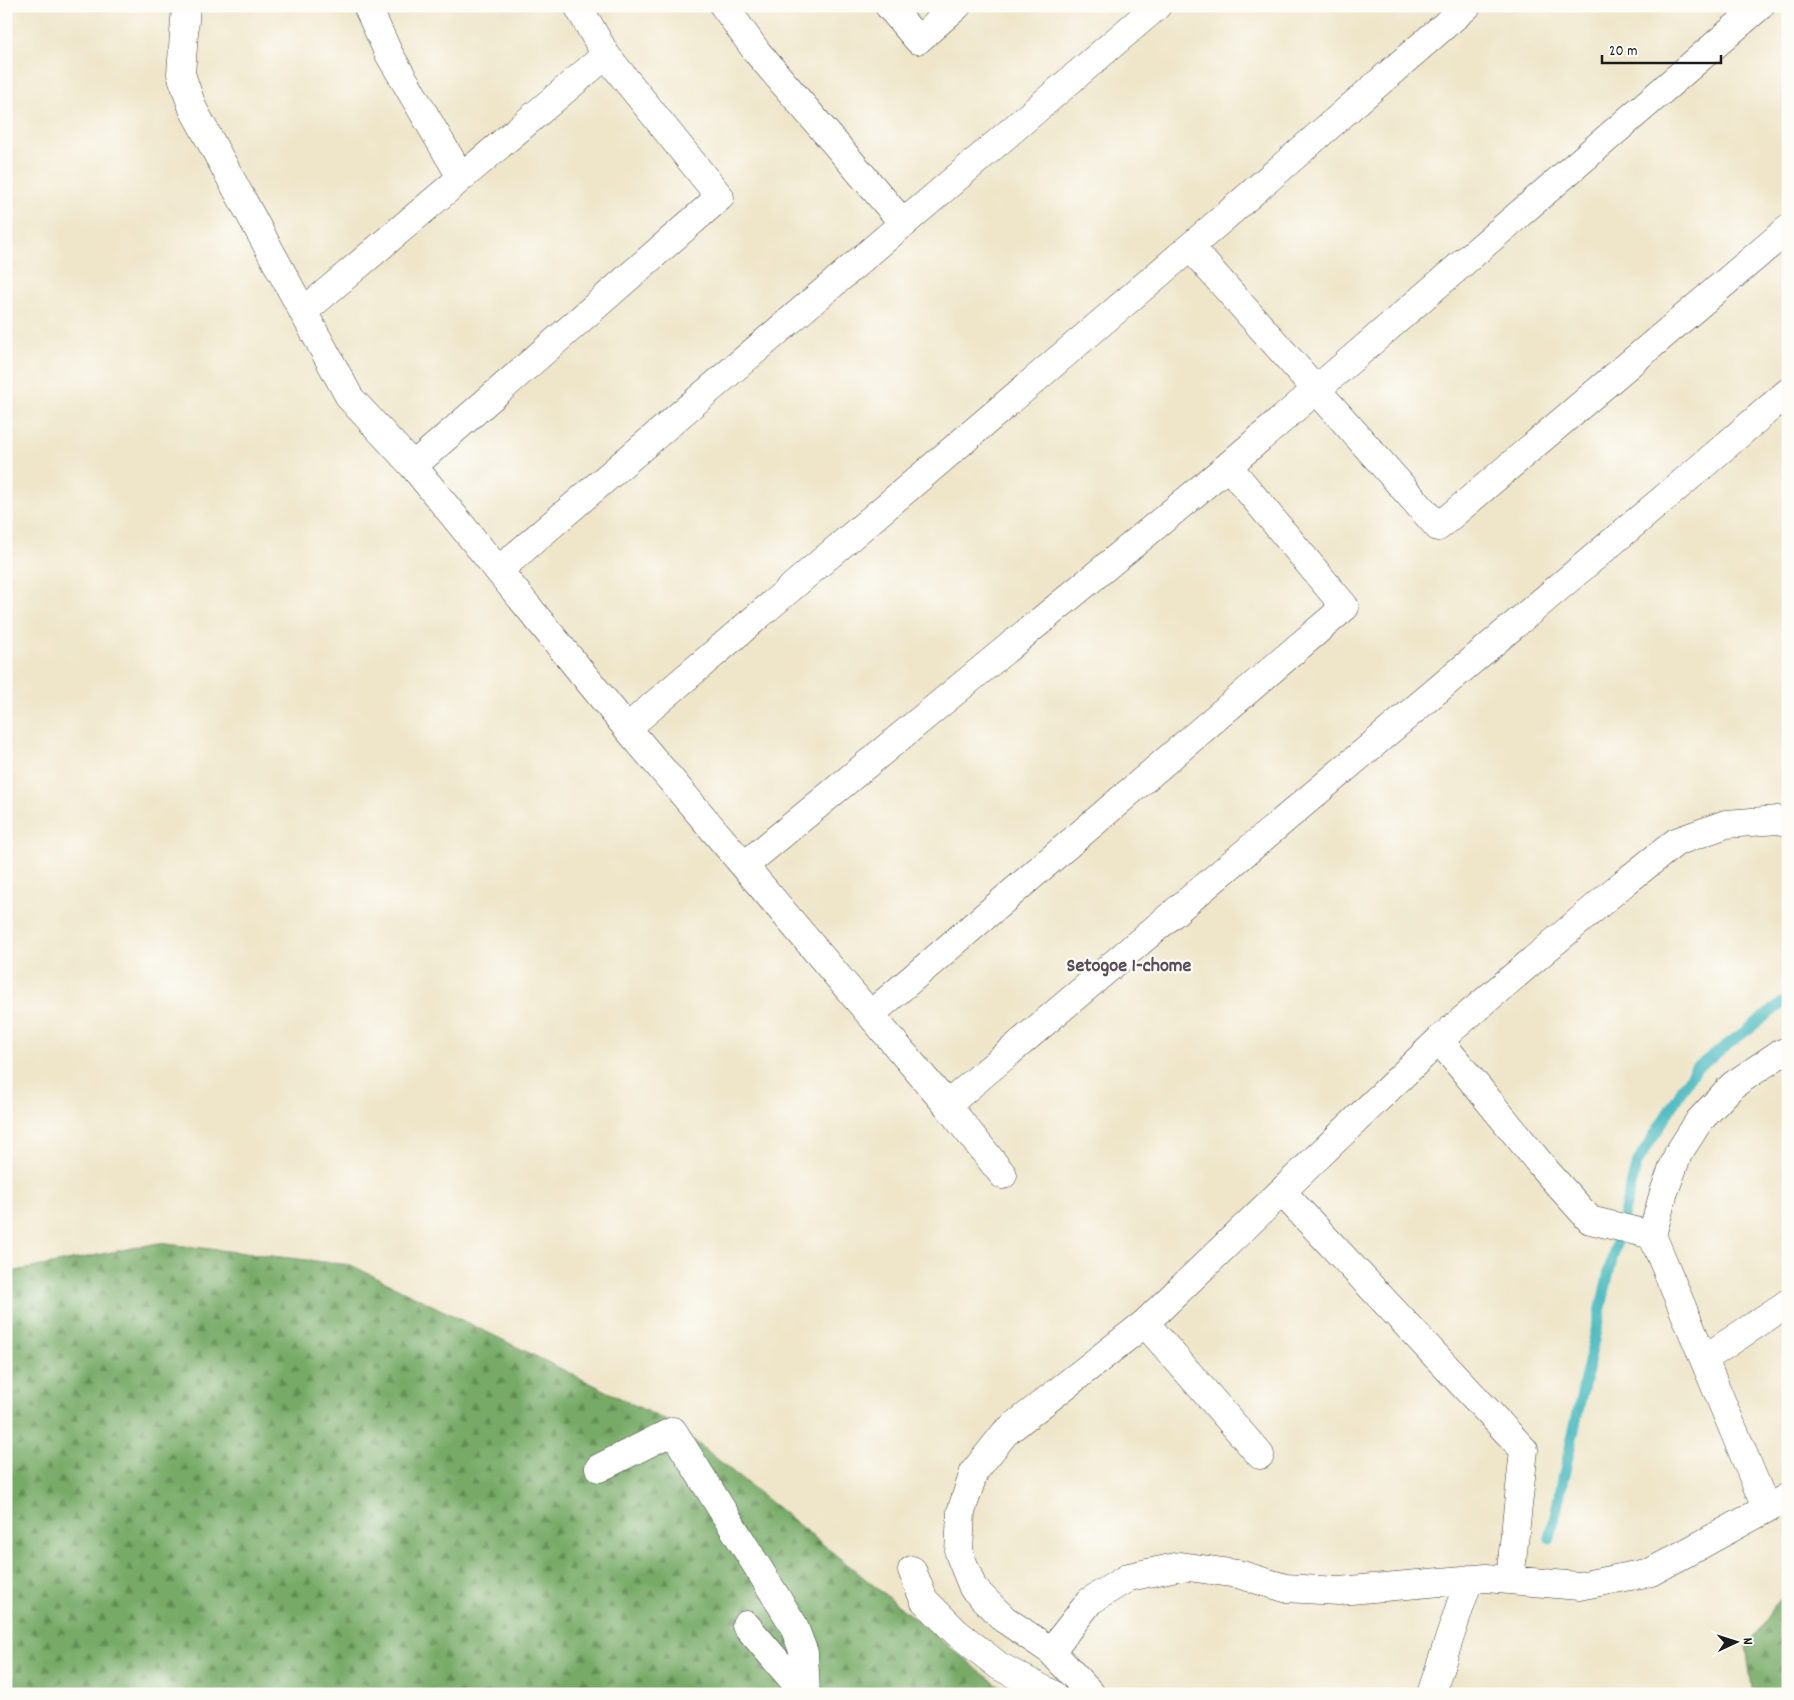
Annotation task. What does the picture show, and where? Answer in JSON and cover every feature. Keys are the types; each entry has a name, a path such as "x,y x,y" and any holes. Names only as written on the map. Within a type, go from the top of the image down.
{"street":[{"path":"186,6 181,74 193,109 350,398 413,466 627,728 871,1014 1003,1175"},
{"path":"367,6 389,54 461,177"},
{"path":"413,466 720,197 606,54 578,6"},
{"path":"724,6 757,52 904,224"},
{"path":"889,6 918,40 957,6"},
{"path":"499,570 1157,6"},
{"path":"627,728 1190,248 1468,6"},
{"path":"745,865 1228,466 1760,6"},
{"path":"303,312 606,54"},
{"path":"1190,248 1438,526 1788,229"},
{"path":"947,1106 1694,474 1788,392"},
{"path":"871,1014 1346,607 1228,466"},
{"path":"1091,1694 1051,1651 1004,1619 973,1588 959,1553 961,1512 974,1472 1004,1433 1145,1323 1439,1040 1624,883 1676,842 1726,824 1778,820 1788,822"},
{"path":"1439,1040 1547,1172 1590,1220 1649,1234"},
{"path":"1051,1651 1090,1601 1128,1576 1180,1566 1238,1574 1285,1588 1339,1591 1486,1578 1579,1586 1651,1572 1777,1502 1704,1359 1649,1234 1678,1154 1699,1121 1734,1085 1779,1054 1788,1051"},
{"path":"1282,1192 1524,1450 1510,1580"},
{"path":"1704,1359 1788,1303"},
{"path":"1145,1323 1260,1455"},
{"path":"599,1468 674,1431 793,1624 804,1654 805,1694"},
{"path":"912,1570 924,1600 956,1632 999,1666 1052,1694"},
{"path":"1431,1694 1470,1579"},
{"path":"746,1626 805,1694"}],"green space":[{"path":"158,1243 351,1265 675,1425 982,1673 1011,1694 6,1694 6,1273"},
{"path":"1784,1594 1788,1594 1788,1694 1753,1694 1746,1646"}],"waterway":[{"path":"1550,1538 1610,1267 1637,1163 1695,1069 1788,999"}],"district":[{"name":"Setogoe 1-chome","path":"1129,967"}]}
